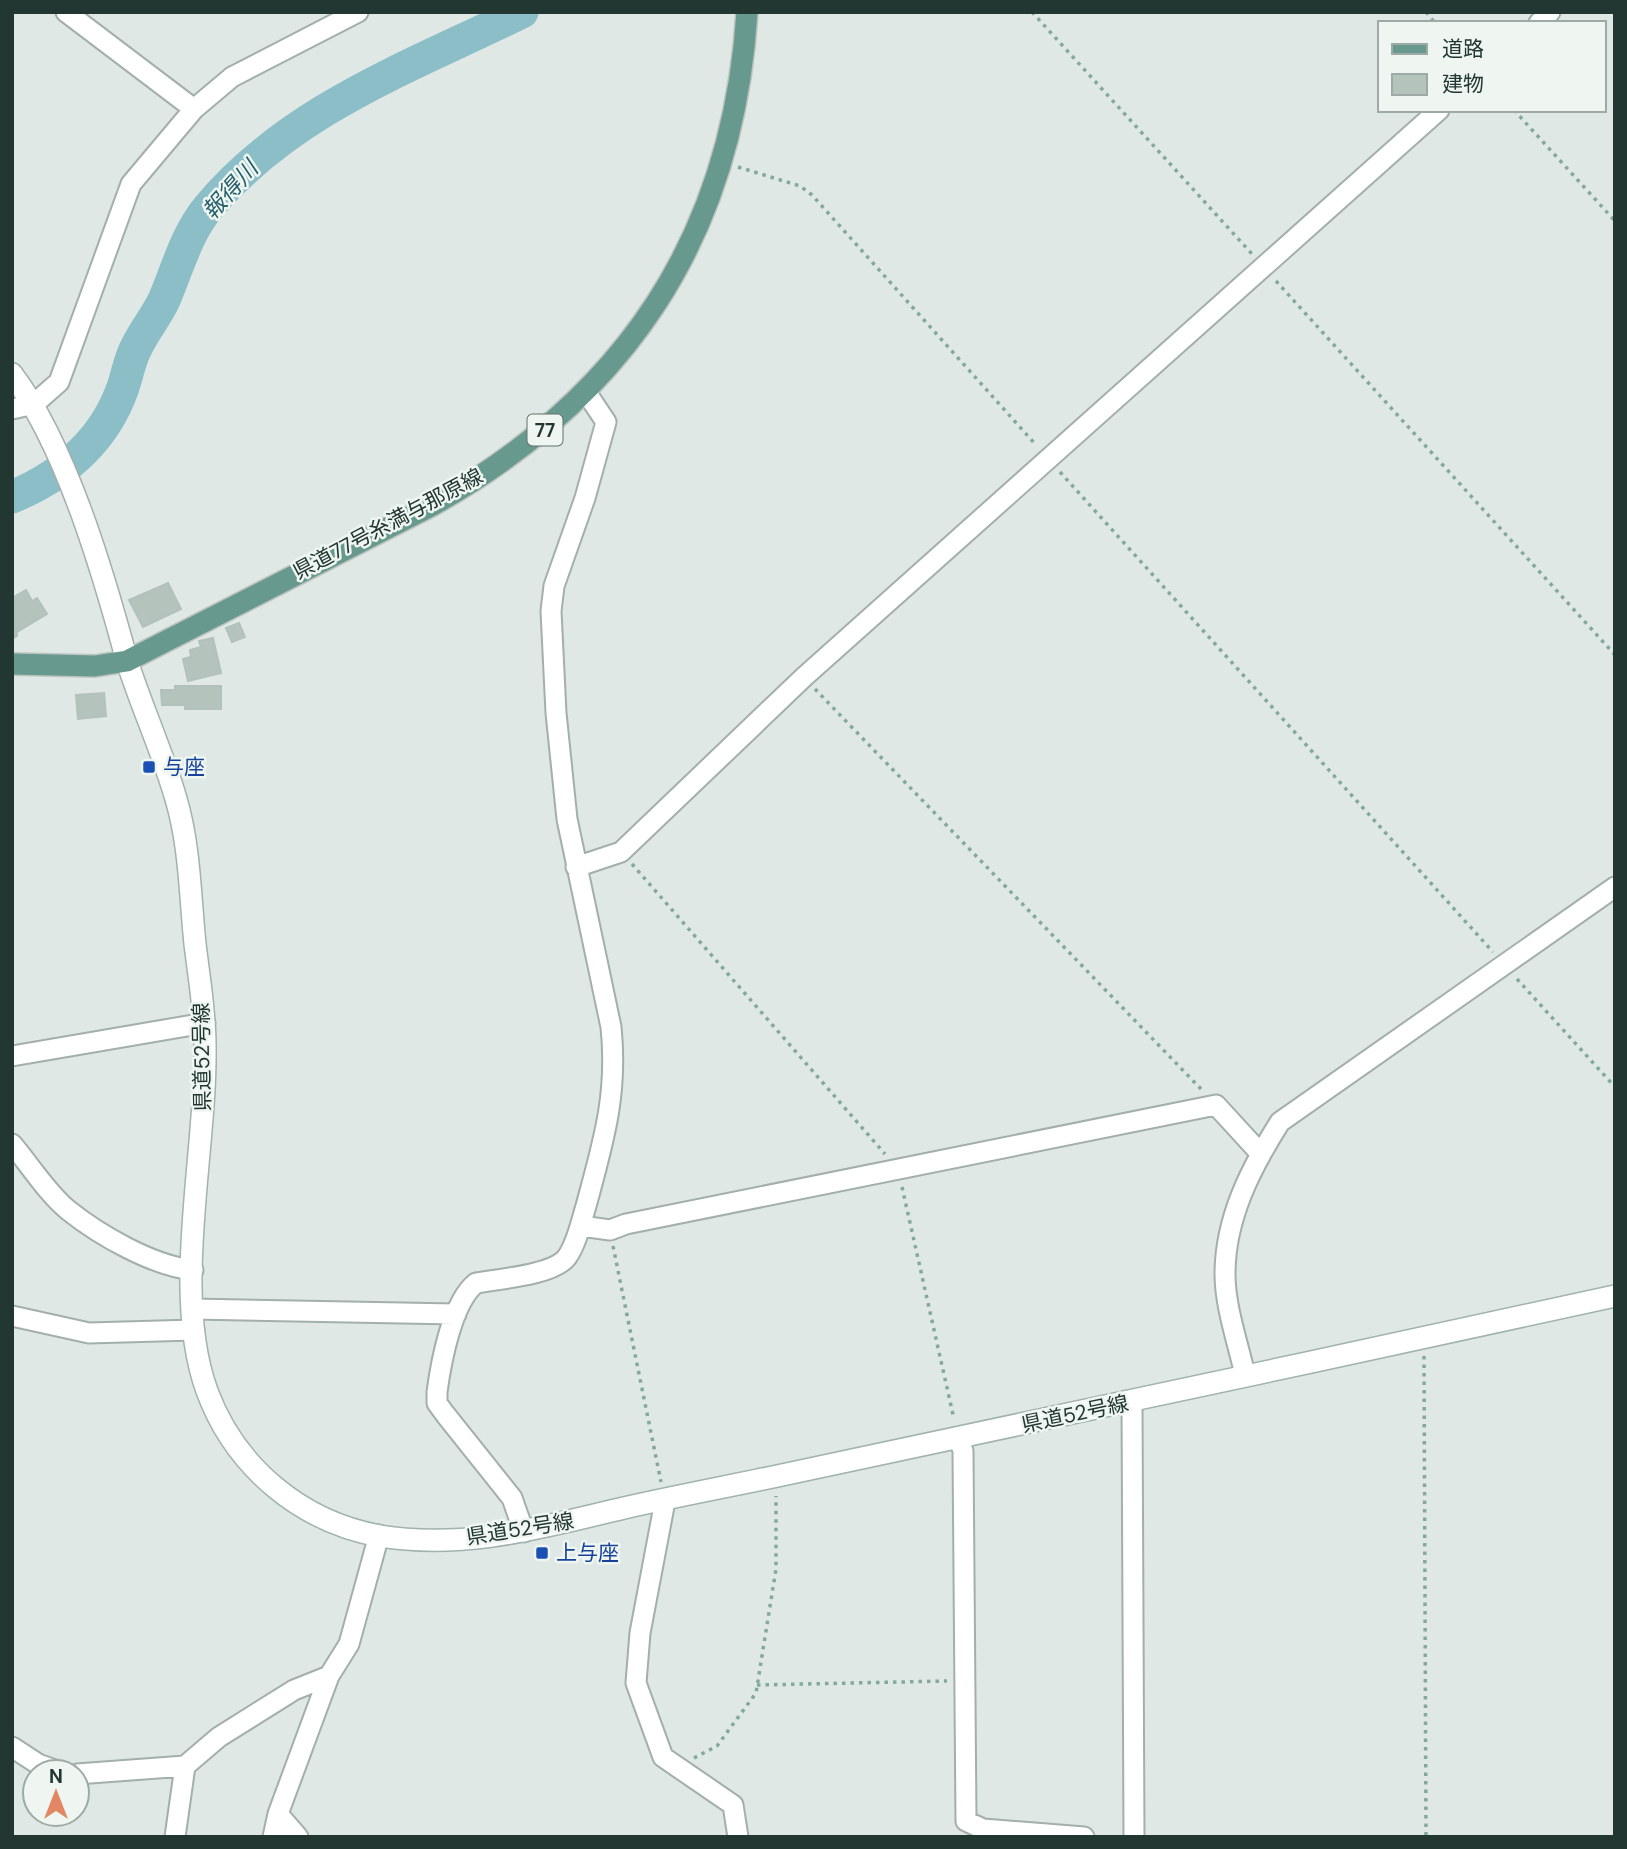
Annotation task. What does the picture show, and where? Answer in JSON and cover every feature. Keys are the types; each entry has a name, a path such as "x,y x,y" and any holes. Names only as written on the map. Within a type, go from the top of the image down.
{"main road":[{"name":"県道77号糸満与那原線","path":"12,664 95,666 127,661 465,487 545,430 586,392 640,330 697,230 723,162 738,95 747,12"},
{"name":"県道52号線","path":"12,374 38,412 80,513 127,661 177,801 189,869 205,1023 206,1078 193,1270 194,1330 198,1361 211,1402 238,1449 254,1469 293,1503 338,1524 379,1535 424,1540 471,1539 524,1532 1615,1296"}],"street":[{"path":"66,12 194,109"},
{"path":"12,409 38,412 59,382 131,184 194,109 232,77 358,12"},
{"path":"576,867 621,852 804,677 1437,112"},
{"path":"524,1532 512,1498 438,1403 438,1381 456,1314 465,1294 476,1283 554,1267 567,1257 581,1226 607,1133 613,1046 608,1010 567,819 556,713 551,600 606,422 586,392"},
{"path":"1245,1375 1225,1273 1235,1214 1249,1171 1280,1122 1615,887"},
{"path":"12,1056 205,1023"},
{"path":"581,1226 610,1230 626,1224 1216,1105 1261,1153"},
{"path":"12,1144 67,1209 119,1242 164,1265 193,1270"},
{"path":"193,1309 456,1314"},
{"path":"12,1316 89,1333 194,1330"},
{"path":"1132,1402 1134,1837"},
{"path":"959,1439 963,1451 966,1821 983,1829 1084,1837"},
{"path":"665,1501 640,1633 636,1683 663,1758 733,1805 738,1837"},
{"path":"273,1837 278,1814 330,1676 349,1644 379,1535"},
{"path":"91,1773 185,1766 229,1730 293,1690 330,1676"},
{"path":"12,1747 29,1758"},
{"path":"176,1837 185,1766"},
{"path":"278,1814 298,1837"}],"path":[{"path":"1032,12 1615,655"},
{"path":"1516,112 1615,221"},
{"path":"723,162 800,186 812,195 1615,1087"},
{"path":"804,677 1216,1105"},
{"path":"621,852 898,1169 959,1439"},
{"path":"610,1230 665,1501"},
{"path":"1424,1338 1426,1837"},
{"path":"677,1767 717,1746 756,1693 776,1569 776,1476"},
{"path":"757,1685 965,1680"}],"building":[{"path":"168,583 181,609 143,627 129,600"},
{"path":"26,590 32,601 37,598 47,614 17,632 17,636 12,639 12,598"},
{"path":"239,623 245,637 232,642 226,628"},
{"path":"213,638 221,673 188,681 183,659 191,657 190,650 201,647 199,641"},
{"path":"175,686 221,686 221,709 185,709 185,705 162,705 161,690 175,690"},
{"path":"104,693 106,716 78,719 76,695"}],"waterway":[{"name":"報得川","path":"12,497 64,468 104,426 122,390 135,350 164,300 193,230 207,209 239,174 275,144 353,94 522,12"}],"place":[{"name":"与座","path":"149,767"},
{"name":"上与座","path":"542,1553"}]}
